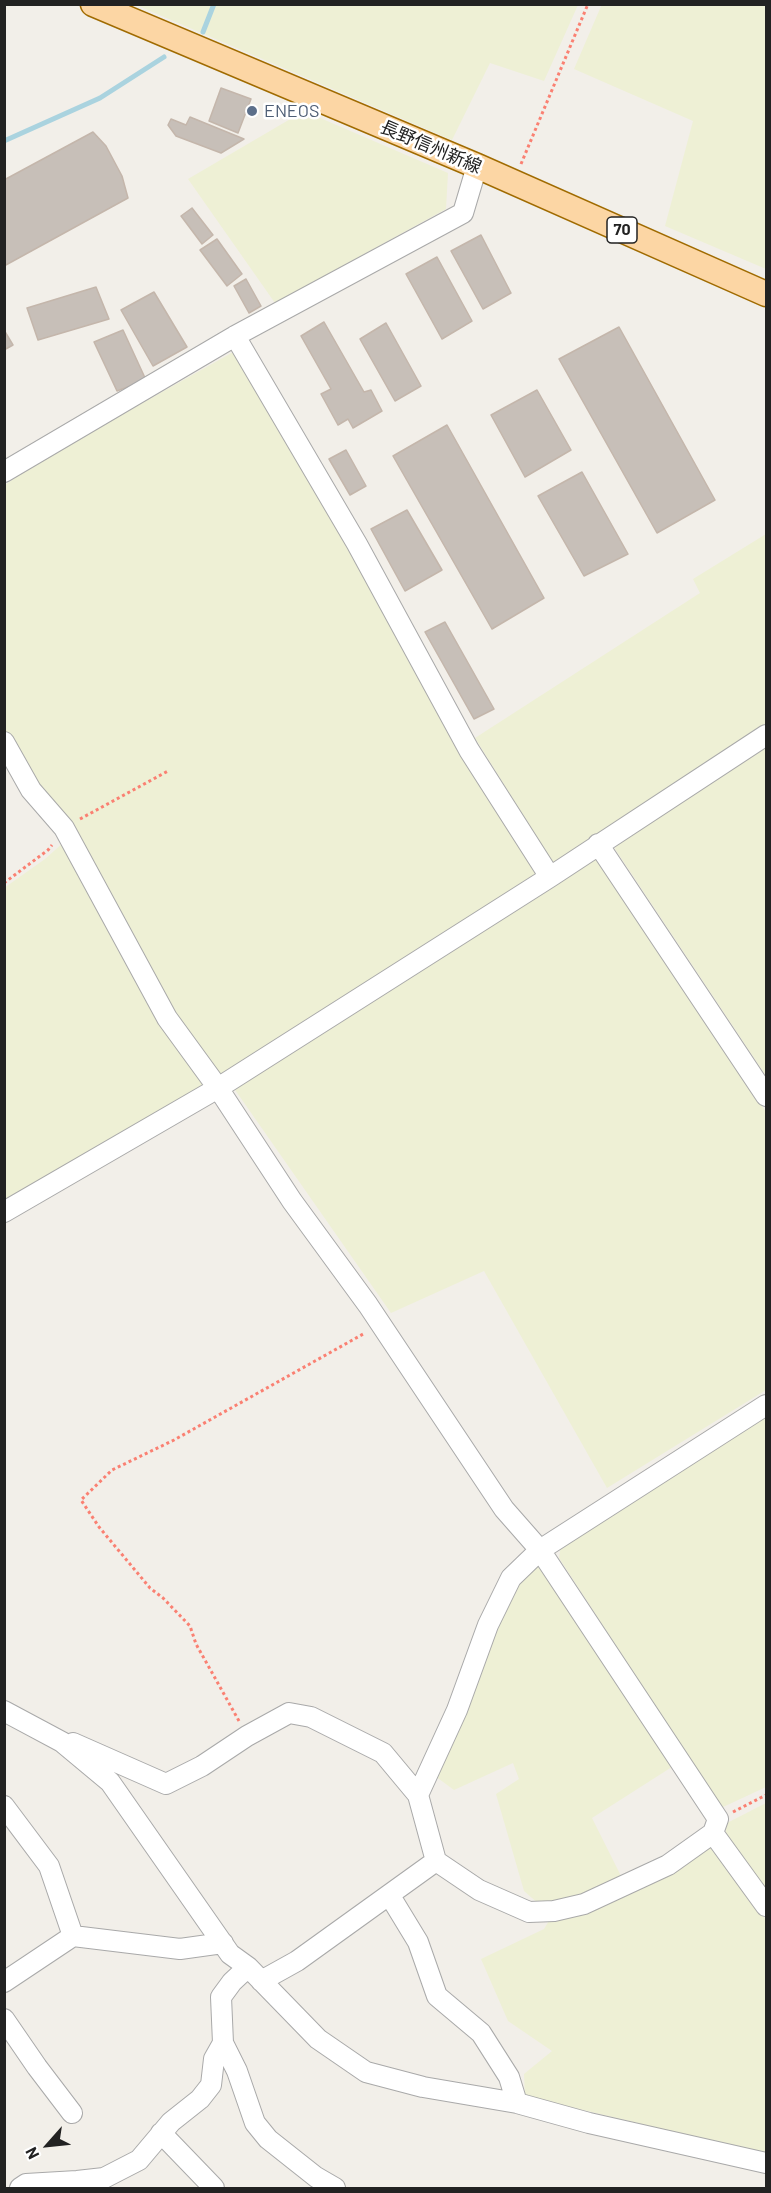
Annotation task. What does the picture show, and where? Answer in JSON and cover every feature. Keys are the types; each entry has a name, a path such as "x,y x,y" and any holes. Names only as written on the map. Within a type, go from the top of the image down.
{"main road":[{"name":"長野信州新線","path":"93,4 477,166 766,294"}],"street":[{"path":"4,472 235,336 463,213 477,166"},
{"path":"235,336 357,544 469,750 550,877"},
{"path":"4,1212 218,1088 550,877 766,735"},
{"path":"4,742 31,790 64,828 167,1018 218,1088 292,1201 380,1324 504,1509 540,1550 766,1906"},
{"path":"598,844 766,1096"},
{"path":"418,1795 457,1710 488,1625 512,1578 540,1550 766,1405"},
{"path":"4,1711 62,1742 110,1782 230,1954 255,1974 318,2039 366,2072 423,2087 518,2103 589,2123 766,2163"},
{"path":"62,1742 77,1743 166,1784 202,1766 247,1736 289,1713 311,1717 383,1753 418,1795 436,1862 479,1890 529,1912 554,1911 584,1904 668,1865 716,1826"},
{"path":"4,1806 49,1866 73,1936"},
{"path":"335,2188 316,2177 268,2139 255,2123 237,2071 224,2043 221,1997 232,1982 297,1961 436,1862"},
{"path":"390,1896 417,1942 437,1996 481,2033 509,2077 518,2103"},
{"path":"4,1982 73,1936 180,1949 223,1943"},
{"path":"4,2019 12,2044 37,2067 72,2113"},
{"path":"20,2188 26,2184 104,2178 139,2160 171,2122 200,2099 211,2085 214,2059 224,2043"},
{"path":"162,2133 214,2188"}],"path":[{"path":"513,182 588,4"},
{"path":"247,1736 196,1644 190,1626 150,1588 99,1527 81,1500 112,1470 184,1435 380,1324"},
{"path":"716,1826 766,1795"}],"green space":[{"path":"578,4 544,81 490,63 452,140 136,5"},
{"path":"602,4 766,5 766,269 665,226 693,121 574,69"},
{"path":"304,111 448,173 446,209 275,303 188,179"},
{"path":"235,351 542,875 219,1077 181,1029 34,785 5,730 4,486 32,465"},
{"path":"766,534 766,723 554,865 475,738 700,593 693,579"},
{"path":"766,741 766,1076 615,849 618,838"},
{"path":"64,842 205,1085 4,1207 4,888 45,859"},
{"path":"595,857 766,1112 766,1390 607,1488 484,1271 391,1313 233,1087"},
{"path":"766,1413 766,1787 721,1808 559,1558 561,1545"},
{"path":"541,1563 675,1765 592,1818 622,1878 571,1903 540,1905 524,1891 496,1794 519,1779 513,1763 454,1790 435,1776 457,1730 517,1582"},
{"path":"766,1803 766,1893 725,1836 727,1823"},
{"path":"711,1845 766,1920 766,2154 525,2096 524,2074 552,2051 508,2021 481,1959 544,1929 550,1919"}],"building":[{"path":"221,88 251,99 238,133 209,121"},
{"path":"190,117 244,139 221,153 176,136 168,125 171,119 186,125"},
{"path":"93,132 106,146 122,176 128,198 4,266 4,180"},
{"path":"192,208 213,235 202,244 181,216"},
{"path":"481,235 511,293 483,309 451,251"},
{"path":"217,239 242,274 227,286 200,250"},
{"path":"437,257 472,321 442,339 406,274"},
{"path":"246,279 261,306 249,313 234,286"},
{"path":"96,287 109,319 38,340 27,308"},
{"path":"154,292 187,347 153,366 121,310"},
{"path":"324,322 364,392 371,390 382,411 353,428 348,419 338,425 321,394 331,389 301,336"},
{"path":"386,323 421,386 395,401 360,339"},
{"path":"619,327 715,500 657,533 559,359"},
{"path":"4,330 13,345 4,350"},
{"path":"123,330 146,380 117,391 94,342"},
{"path":"537,390 571,450 525,477 491,415"},
{"path":"447,425 544,598 492,629 393,456"},
{"path":"346,450 366,486 350,495 329,459"},
{"path":"582,472 628,554 584,576 538,496"},
{"path":"407,510 442,570 405,591 371,529"},
{"path":"445,622 494,709 474,719 425,632"}],"waterway":[{"path":"203,32 214,4"},
{"path":"4,141 100,98 164,57"}],"place":[{"name":"ENEOS","path":"252,111"}]}
